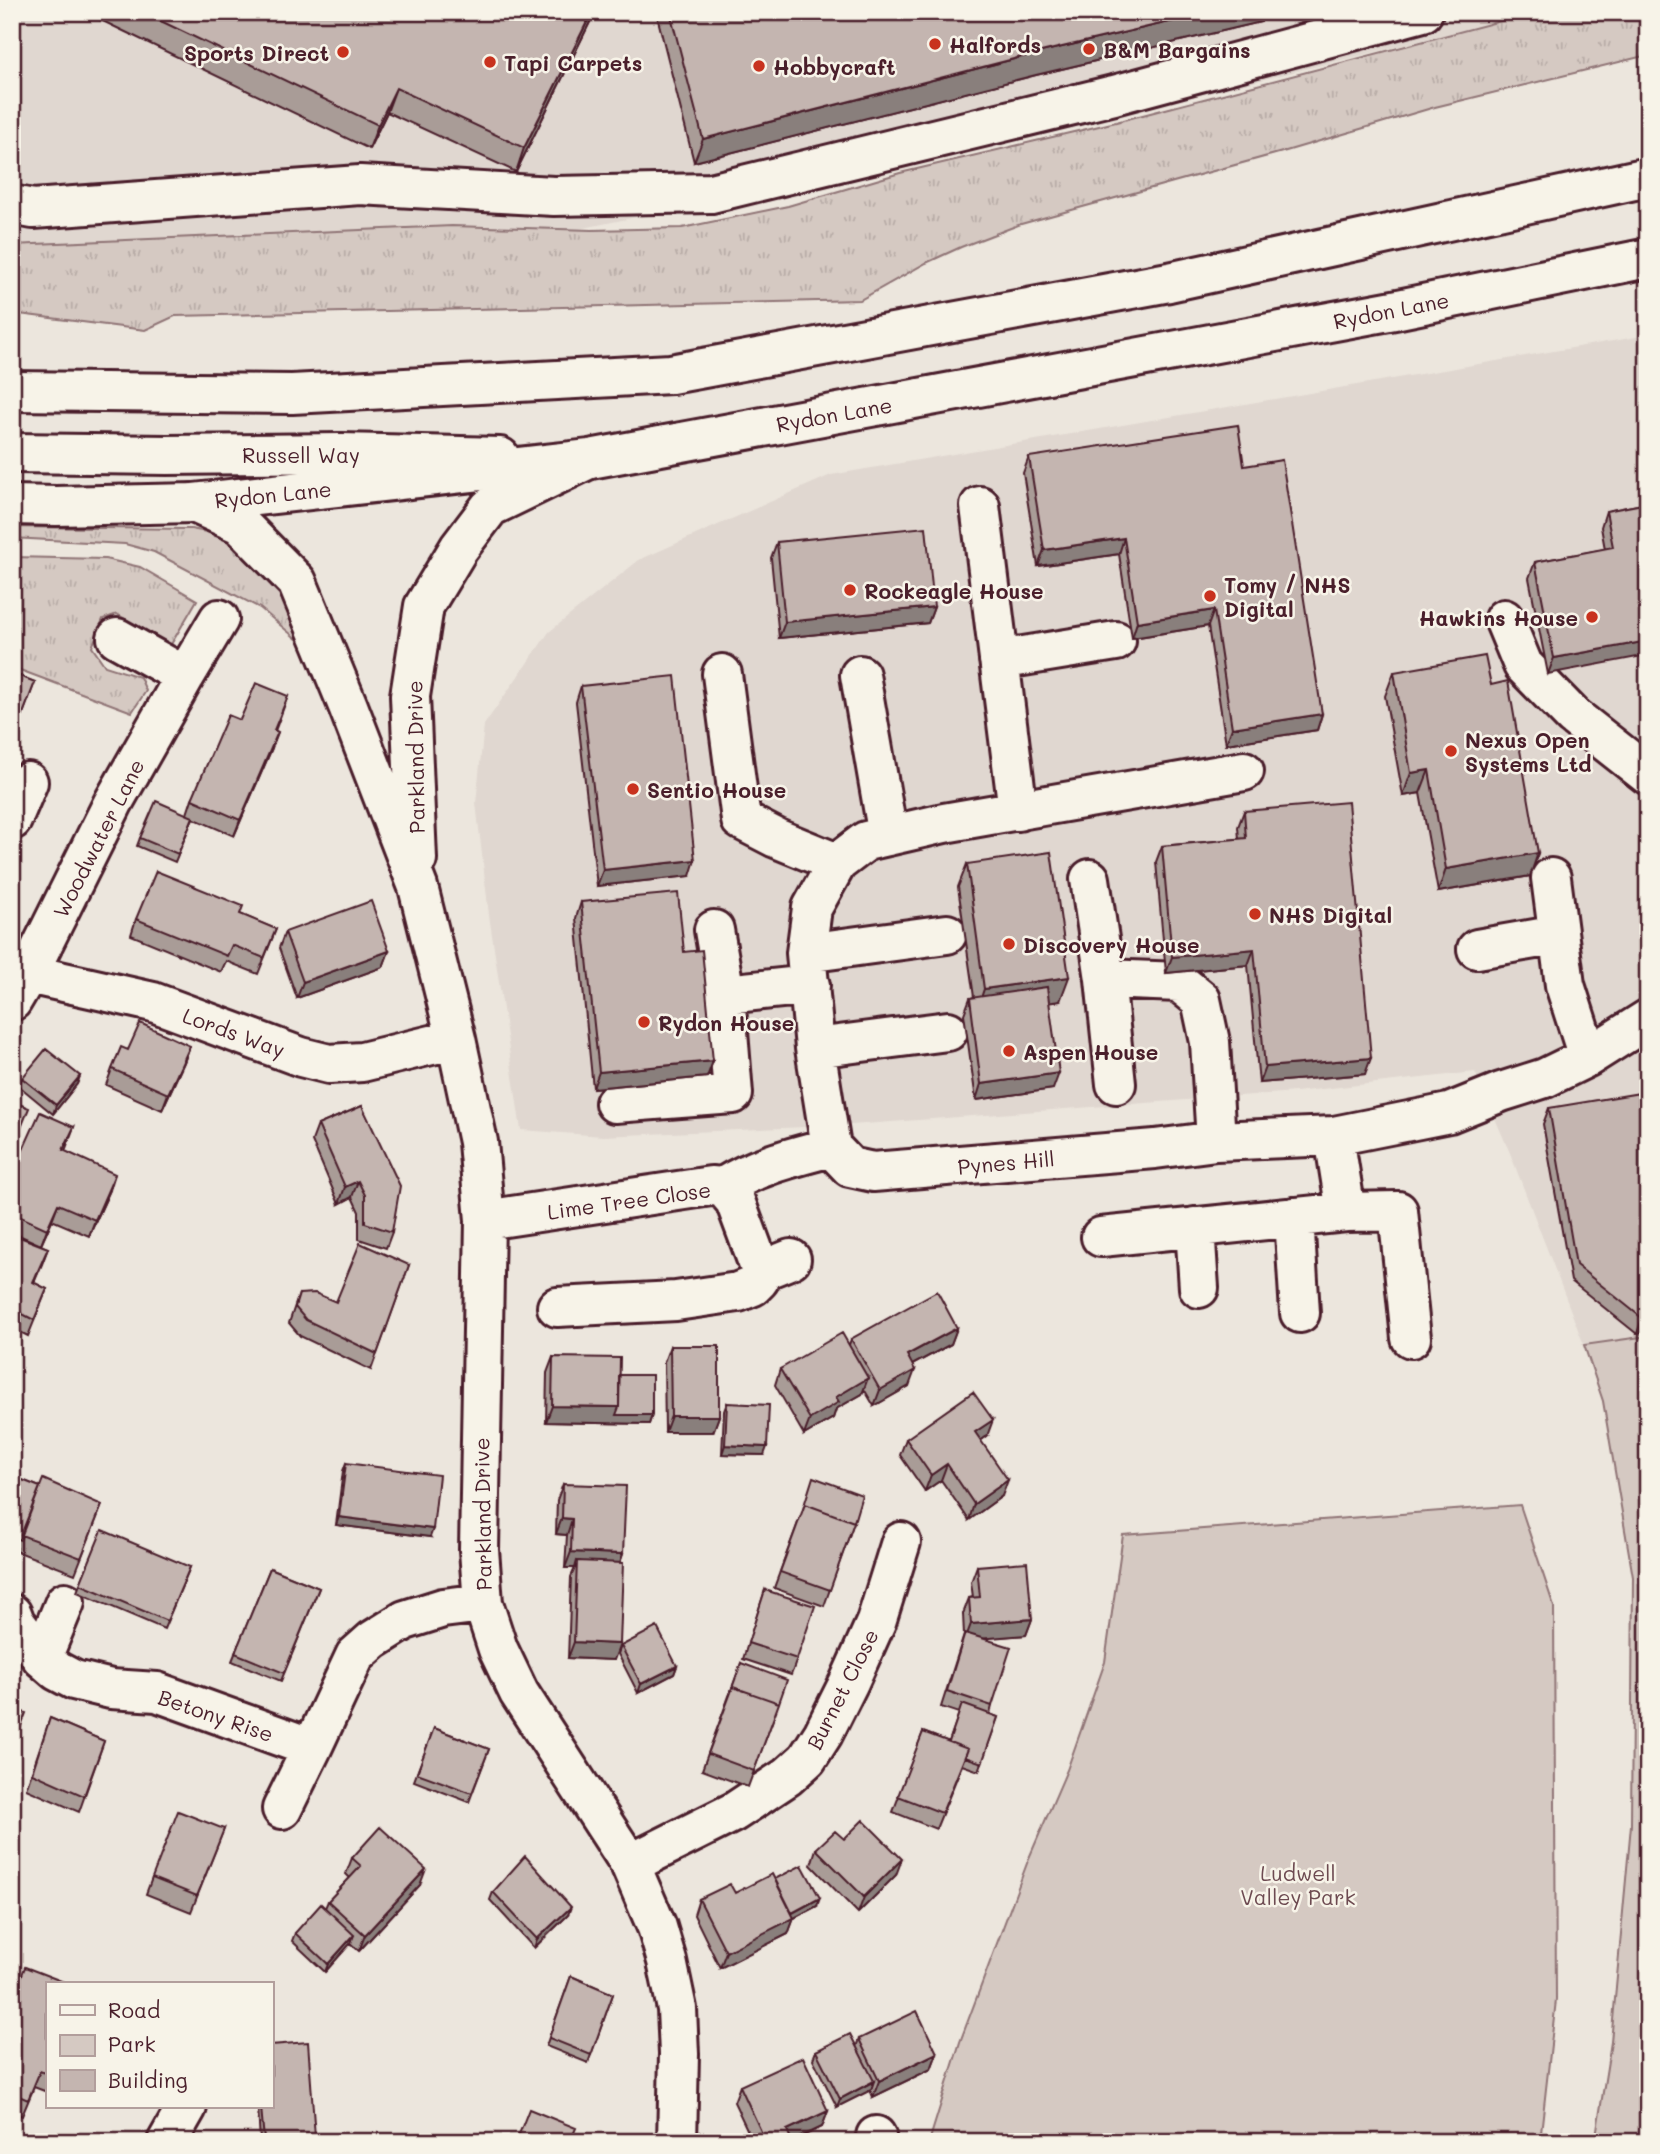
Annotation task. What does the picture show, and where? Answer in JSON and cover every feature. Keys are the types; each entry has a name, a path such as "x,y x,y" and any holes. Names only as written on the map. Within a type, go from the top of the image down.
{"street":[{"path":"12,205 33,209 360,185 554,197 711,193 1114,95 1423,12"},
{"path":"23,388 292,394 671,374 1169,282 1648,177"},
{"name":"Rydon Lane","path":"12,505 194,503 590,459 1380,313 1648,258"},
{"name":"Russell Way","path":"12,453 167,456 342,453 590,459"},
{"name":"Parkland Drive","path":"418,887 410,696 424,606 459,548 490,507 590,459"},
{"name":"Parkland Drive","path":"194,503 240,524 298,582 418,887 456,1039 478,1142 485,1220 479,1550 483,1603 498,1649 519,1693 630,1864 657,1927 677,2009 677,2142"},
{"path":"980,506 1018,811"},
{"name":"Woodwater Lane","path":"18,981 113,803 219,619"},
{"path":"1504,619 1523,665 1573,716 1648,775"},
{"path":"117,638 185,676"},
{"path":"999,660 1116,641"},
{"path":"722,674 741,820 776,838 837,863"},
{"path":"860,674 888,836"},
{"path":"723,1187 743,1174 767,1165 831,1147 816,1048 808,969 812,908 837,863 866,841 944,823 1244,771"},
{"path":"12,820 28,782"},
{"path":"1551,878 1565,985 1588,1057"},
{"path":"1090,879 1105,979 1116,1084"},
{"path":"615,1102 733,1094 725,994 714,930"},
{"path":"725,994 808,969 947,934"},
{"path":"1477,949 1558,935"},
{"path":"1105,979 1179,982 1201,1000 1210,1042 1216,1141"},
{"name":"Lords Way","path":"18,981 153,1002 301,1057 329,1064 362,1062 456,1039"},
{"name":"Pynes Hill","path":"831,1147 850,1167 873,1172 1155,1149 1216,1141 1334,1136 1449,1114 1545,1078 1588,1057 1648,1019"},
{"path":"816,1048 948,1031"},
{"path":"1334,1136 1346,1212"},
{"name":"Lime Tree Close","path":"485,1220 711,1186 723,1187 776,1265 753,1286 738,1292 676,1301 557,1307"},
{"path":"1101,1237 1346,1212 1398,1211 1412,1338"},
{"path":"1294,1217 1300,1313"},
{"path":"1195,1227 1199,1288"},
{"name":"Burnet Close","path":"630,1864 734,1812 787,1777 807,1759 823,1734 876,1622 901,1542"},
{"path":"42,1658 65,1602"},
{"path":"282,1809 355,1656 373,1640 405,1620 443,1608 483,1603"},
{"name":"Betony Rise","path":"12,1614 42,1658 57,1671 74,1680 111,1689 157,1692 312,1748"},
{"path":"167,2142 186,2108"}],"shaded area":[{"path":"12,12 1537,12 1062,129 177,312 12,310"},
{"path":"1648,335 1648,1336 1584,1345 1510,1153 1475,1072 1295,1092 851,1125 603,1136 521,1130 489,915 476,803 484,725 549,632 639,560 831,475"}],"green space":[{"path":"1535,12 1648,12 1648,55 1435,107 1021,224 926,263 860,300 175,316 145,330 12,313 12,245 452,226 592,230 682,228 788,206 900,173 1116,122"},
{"path":"12,527 191,529 217,534 268,569 301,631 305,646 260,608 154,552 125,544 12,538"},
{"path":"12,557 105,559 140,567 197,600 170,646 117,614 103,619 92,647 105,666 140,677 146,691 132,712 12,667"},
{"path":"1648,1336 1648,2142 1595,2142 1611,2042 1631,1825 1633,1577 1603,1401 1584,1345"},
{"name":"Ludwell Valley Park","path":"1520,1505 1554,1607 1556,2000 1540,2142 929,2142 960,2042 1029,1858 1067,1770 1105,1662 1123,1535"}],"building":[{"path":"142,12 592,12 524,148 396,88 378,125"},
{"path":"670,12 1212,12 1045,51 703,139"},
{"name":"Tomy / NHS Digital","path":"1238,425 1244,466 1282,460 1322,714 1232,728 1214,610 1137,622 1124,538 1044,550 1029,457"},
{"name":"Hawkins House","path":"1648,503 1648,641 1554,658 1535,562 1613,547 1606,511"},
{"name":"Rockeagle House","path":"926,527 934,607 785,622 777,542"},
{"name":"Nexus Open Systems Ltd","path":"1485,656 1491,685 1508,681 1538,853 1446,869 1429,770 1411,773 1394,672"},
{"path":"12,673 35,682 21,719 14,717 12,722"},
{"name":"Sentio House","path":"675,676 695,860 603,870 581,686"},
{"path":"256,683 288,696 274,730 278,732 240,820 192,799 228,715 240,720"},
{"path":"156,801 193,817 178,854 140,838"},
{"name":"NHS Digital","path":"1348,802 1371,1058 1265,1067 1254,949 1172,957 1162,846 1246,838 1244,811"},
{"name":"Discovery House","path":"1051,852 1069,977 984,989 967,864"},
{"path":"156,871 243,906 240,914 276,929 264,958 232,945 227,956 136,919"},
{"name":"Rydon House","path":"678,893 684,952 702,950 713,1061 599,1072 581,902"},
{"path":"371,901 389,951 303,982 285,932"},
{"name":"Aspen House","path":"1047,987 1059,1073 981,1084 970,998"},
{"path":"140,1023 190,1046 168,1094 112,1069 121,1047 128,1050"},
{"path":"46,1049 80,1076 56,1105 22,1078"},
{"path":"1646,1092 1648,1317 1642,1318 1576,1265 1549,1108"},
{"path":"12,1101 29,1108 14,1145 12,1144"},
{"path":"362,1106 400,1186 392,1232 365,1223 365,1195 358,1181 345,1187 318,1125"},
{"path":"40,1112 74,1127 63,1150 115,1174 95,1220 58,1204 47,1229 12,1213 12,1174"},
{"path":"12,1234 48,1248 33,1282 47,1289 34,1320 15,1310 12,1315"},
{"path":"360,1243 409,1265 377,1354 306,1320 295,1307 299,1294 315,1293 336,1302"},
{"path":"937,1291 957,1328 907,1355 915,1370 880,1390 851,1339"},
{"path":"842,1333 868,1378 836,1397 839,1402 810,1419 780,1369"},
{"path":"670,1346 719,1346 719,1416 671,1416"},
{"path":"553,1357 620,1358 619,1407 552,1406"},
{"path":"619,1375 652,1375 652,1415 616,1415 619,1407"},
{"path":"973,1392 993,1420 975,1432 1008,1480 974,1504 947,1464 931,1475 906,1439"},
{"path":"727,1403 769,1405 767,1447 725,1445"},
{"path":"346,1463 439,1475 433,1529 339,1517"},
{"path":"12,1476 40,1487 20,1540 12,1537"},
{"path":"813,1477 862,1495 854,1522 805,1504 802,1512"},
{"path":"43,1479 102,1505 81,1558 21,1535"},
{"path":"563,1484 626,1486 623,1554 571,1552 572,1519 562,1518"},
{"path":"805,1504 854,1522 830,1590 780,1572"},
{"path":"102,1530 190,1567 167,1621 80,1584"},
{"path":"577,1561 623,1563 620,1644 574,1642"},
{"path":"1027,1562 1032,1619 971,1624 969,1598 980,1597 977,1566"},
{"path":"270,1568 319,1588 284,1673 235,1653"},
{"path":"765,1590 815,1606 797,1659 748,1643"},
{"path":"657,1627 677,1666 641,1684 621,1646"},
{"path":"965,1633 1011,1647 992,1706 947,1691"},
{"path":"741,1663 787,1680 779,1703 733,1687 731,1691"},
{"path":"733,1687 779,1703 754,1771 708,1754"},
{"path":"962,1704 998,1717 982,1763 965,1757 968,1749 949,1742"},
{"path":"12,1708 26,1713 12,1749"},
{"path":"50,1718 104,1741 84,1796 32,1773"},
{"path":"434,1728 489,1749 472,1793 417,1773"},
{"path":"923,1732 968,1749 942,1813 898,1796"},
{"path":"178,1811 224,1829 197,1896 152,1878"},
{"path":"863,1820 902,1859 864,1897 816,1849 835,1831 844,1839"},
{"path":"380,1827 426,1869 365,1935 328,1901 361,1866 352,1858"},
{"path":"525,1856 571,1907 537,1939 493,1892"},
{"path":"802,1865 820,1898 792,1913 775,1879"},
{"path":"772,1874 794,1918 726,1952 699,1899 730,1884 735,1893"},
{"path":"321,1904 354,1935 328,1964 295,1933"},
{"path":"25,1967 64,1982 46,1982 46,2074 40,2071 28,2100 12,2093 12,2000"},
{"path":"571,1976 613,1994 591,2055 549,2038"},
{"path":"917,2011 937,2053 879,2081 859,2039"},
{"path":"850,2034 874,2081 840,2099 816,2051"},
{"path":"308,2042 315,2137 264,2140 261,2108 273,2108 273,2045"},
{"path":"803,2057 828,2111 787,2130 791,2139 785,2142 766,2142 740,2086"},
{"path":"529,2109 576,2128 570,2142 516,2142"}],"place":[{"name":"Halfords","path":"935,44"},
{"name":"B&M Bargains","path":"1089,49"},
{"name":"Sports Direct","path":"343,52"},
{"name":"Tapi Carpets","path":"490,62"},
{"name":"Hobbycraft","path":"759,66"},
{"name":"Rockeagle House","path":"850,590"},
{"name":"Tomy / NHS Digital","path":"1210,596"},
{"name":"Hawkins House","path":"1592,617"},
{"name":"Nexus Open Systems Ltd","path":"1451,751"},
{"name":"Sentio House","path":"633,789"},
{"name":"NHS Digital","path":"1255,914"},
{"name":"Discovery House","path":"1009,944"},
{"name":"Rydon House","path":"644,1022"},
{"name":"Aspen House","path":"1009,1051"}]}
